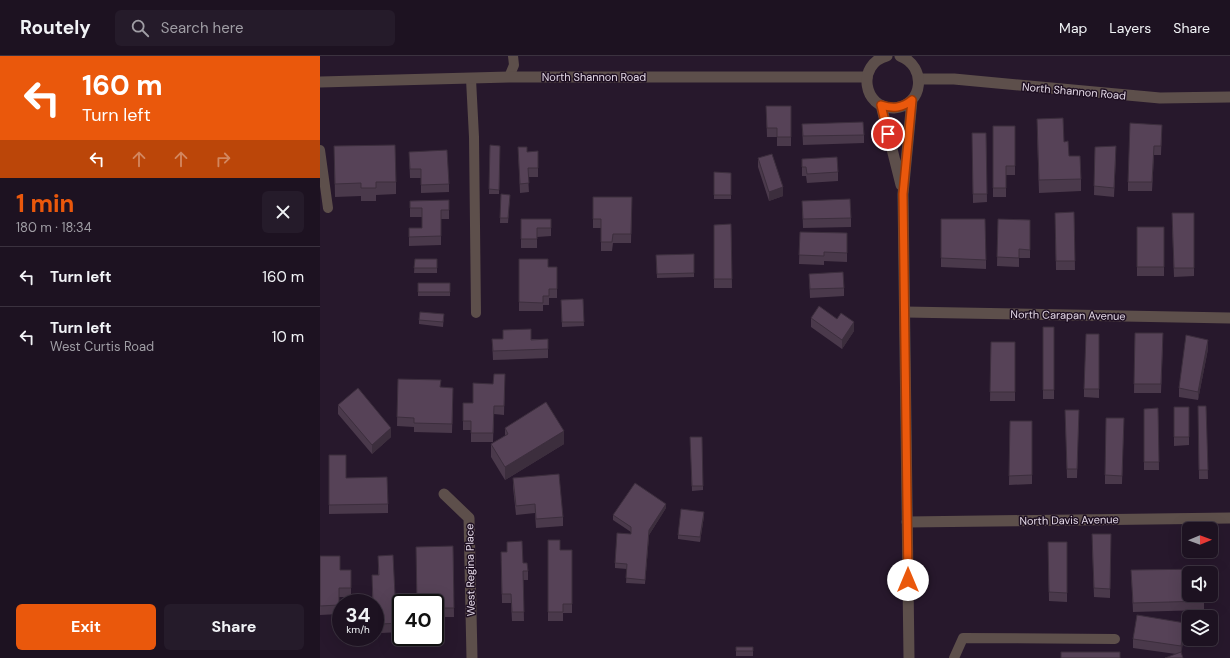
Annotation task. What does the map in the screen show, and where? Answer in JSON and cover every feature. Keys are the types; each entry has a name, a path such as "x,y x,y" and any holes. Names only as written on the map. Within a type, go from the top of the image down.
{"street":[{"path":"884,56 872,65 867,77 867,83 871,96 881,105 894,108 900,107 912,100 916,94 919,79 917,71 911,60 900,56"},
{"name":"North Shannon Road","path":"320,82 509,77 867,77"},
{"name":"North Shannon Road","path":"919,79 954,79 1160,98 1230,97"},
{"path":"909,658 903,194 912,100"},
{"path":"881,105 903,194"},
{"name":"North Carapan Avenue","path":"905,312 1230,318"},
{"name":"West Regina Place","path":"444,494 469,518 472,658"},
{"name":"North Davis Avenue","path":"907,522 1230,518"}],"lane":[{"path":"509,77 514,65 514,56"},
{"path":"471,79 474,137 476,313"},
{"path":"320,150 328,208"},
{"path":"954,658 963,638 1115,639"}],"building":[{"path":"766,106 791,106 791,137 777,137 777,128 767,128"},
{"path":"1063,118 1064,142 1068,141 1069,156 1080,156 1081,179 1039,180 1037,119"},
{"path":"863,122 864,135 803,136 802,124"},
{"path":"1130,123 1162,125 1161,146 1154,146 1152,182 1128,182"},
{"path":"993,126 1015,126 1015,166 1006,166 1006,188 993,188"},
{"path":"972,133 986,133 987,194 973,194"},
{"path":"395,145 396,182 376,182 376,188 361,188 361,183 335,184 334,146"},
{"path":"490,145 500,146 499,190 489,189"},
{"path":"1116,146 1114,188 1094,186 1095,147"},
{"path":"518,147 527,147 527,152 538,151 538,168 528,168 529,183 520,184"},
{"path":"447,150 449,184 421,185 421,169 410,169 409,152"},
{"path":"772,154 783,187 769,192 758,158"},
{"path":"837,157 838,172 807,174 806,167 802,167 802,159"},
{"path":"714,172 731,173 731,195 714,195"},
{"path":"501,194 510,195 508,218 500,218"},
{"path":"593,197 632,197 631,234 613,234 612,242 601,242 601,219 593,219"},
{"path":"850,199 851,218 803,219 802,201"},
{"path":"449,200 449,210 441,210 441,236 409,237 409,228 422,228 422,208 410,208 410,201"},
{"path":"1074,212 1075,261 1056,261 1055,213"},
{"path":"1172,213 1194,213 1194,268 1174,268"},
{"path":"521,219 551,219 551,228 537,228 537,239 521,239"},
{"path":"941,219 985,219 986,260 941,258"},
{"path":"998,219 1030,220 1030,250 1019,249 1019,258 997,257"},
{"path":"731,224 732,279 714,279 714,225"},
{"path":"1137,227 1164,227 1164,267 1137,267"},
{"path":"800,232 847,233 847,253 824,252 824,256 799,255"},
{"path":"694,254 694,273 657,274 656,255"},
{"path":"415,259 437,259 437,268 414,268"},
{"path":"519,259 548,259 548,267 557,267 557,289 549,289 549,296 543,296 543,303 519,302"},
{"path":"843,272 844,288 810,289 809,274"},
{"path":"418,283 450,283 450,292 418,292"},
{"path":"583,299 584,322 562,322 561,300"},
{"path":"819,306 837,319 841,313 854,322 842,340 811,318"},
{"path":"420,312 444,314 443,322 419,320"},
{"path":"1043,327 1054,327 1054,390 1043,390"},
{"path":"531,329 531,340 548,339 548,349 493,351 492,339 503,339 503,330"},
{"path":"1135,333 1163,333 1161,384 1134,384"},
{"path":"1086,334 1099,334 1099,389 1084,389"},
{"path":"1186,335 1208,340 1198,392 1179,388"},
{"path":"991,342 1015,342 1015,392 990,392"},
{"path":"494,374 505,374 504,406 494,406 493,433 471,433 471,421 463,421 463,403 473,403 473,383 493,384"},
{"path":"398,379 441,380 440,387 453,388 452,424 414,423 414,418 397,417"},
{"path":"358,388 391,428 372,445 338,405"},
{"path":"546,402 564,431 505,467 491,444 508,434 505,428"},
{"path":"1198,406 1206,406 1208,470 1199,470"},
{"path":"1174,407 1189,407 1189,437 1174,437"},
{"path":"1158,408 1159,462 1144,462 1144,409"},
{"path":"1065,410 1079,410 1077,469 1067,469"},
{"path":"1106,418 1124,418 1122,476 1105,475"},
{"path":"1010,421 1032,421 1032,475 1009,476"},
{"path":"690,437 702,437 703,486 692,486"},
{"path":"329,455 346,455 346,478 387,477 388,504 329,505"},
{"path":"559,474 563,517 536,519 535,504 516,506 513,478"},
{"path":"635,483 666,504 649,530 645,580 626,578 627,564 615,563 617,533 631,534 631,527 613,515"},
{"path":"681,509 704,512 700,537 678,535"},
{"path":"1092,534 1111,534 1110,589 1094,588"},
{"path":"548,540 560,540 560,550 572,550 572,604 563,604 563,612 548,612"},
{"path":"522,541 523,563 527,563 528,571 523,571 524,612 512,612 511,594 502,594 501,552 507,552 507,542"},
{"path":"1048,542 1067,542 1067,593 1049,592"},
{"path":"453,546 454,608 444,608 444,594 417,594 416,547"},
{"path":"393,555 395,594 392,594 392,623 384,624 384,594 373,594 372,575 379,575 378,556"},
{"path":"320,556 340,556 340,570 351,570 351,588 339,588 339,594 332,594 332,605 320,606"},
{"path":"1182,569 1182,602 1133,603 1131,570"},
{"path":"1137,615 1182,622 1181,646 1133,639"},
{"path":"736,647 753,647 753,651 736,651"},
{"path":"1061,652 1120,652 1120,658 1061,658"},
{"path":"1181,652 1183,658 1165,658"}],"route":[{"path":"888,134 881,105 894,108 900,107 912,100 903,194 908,580"}]}
